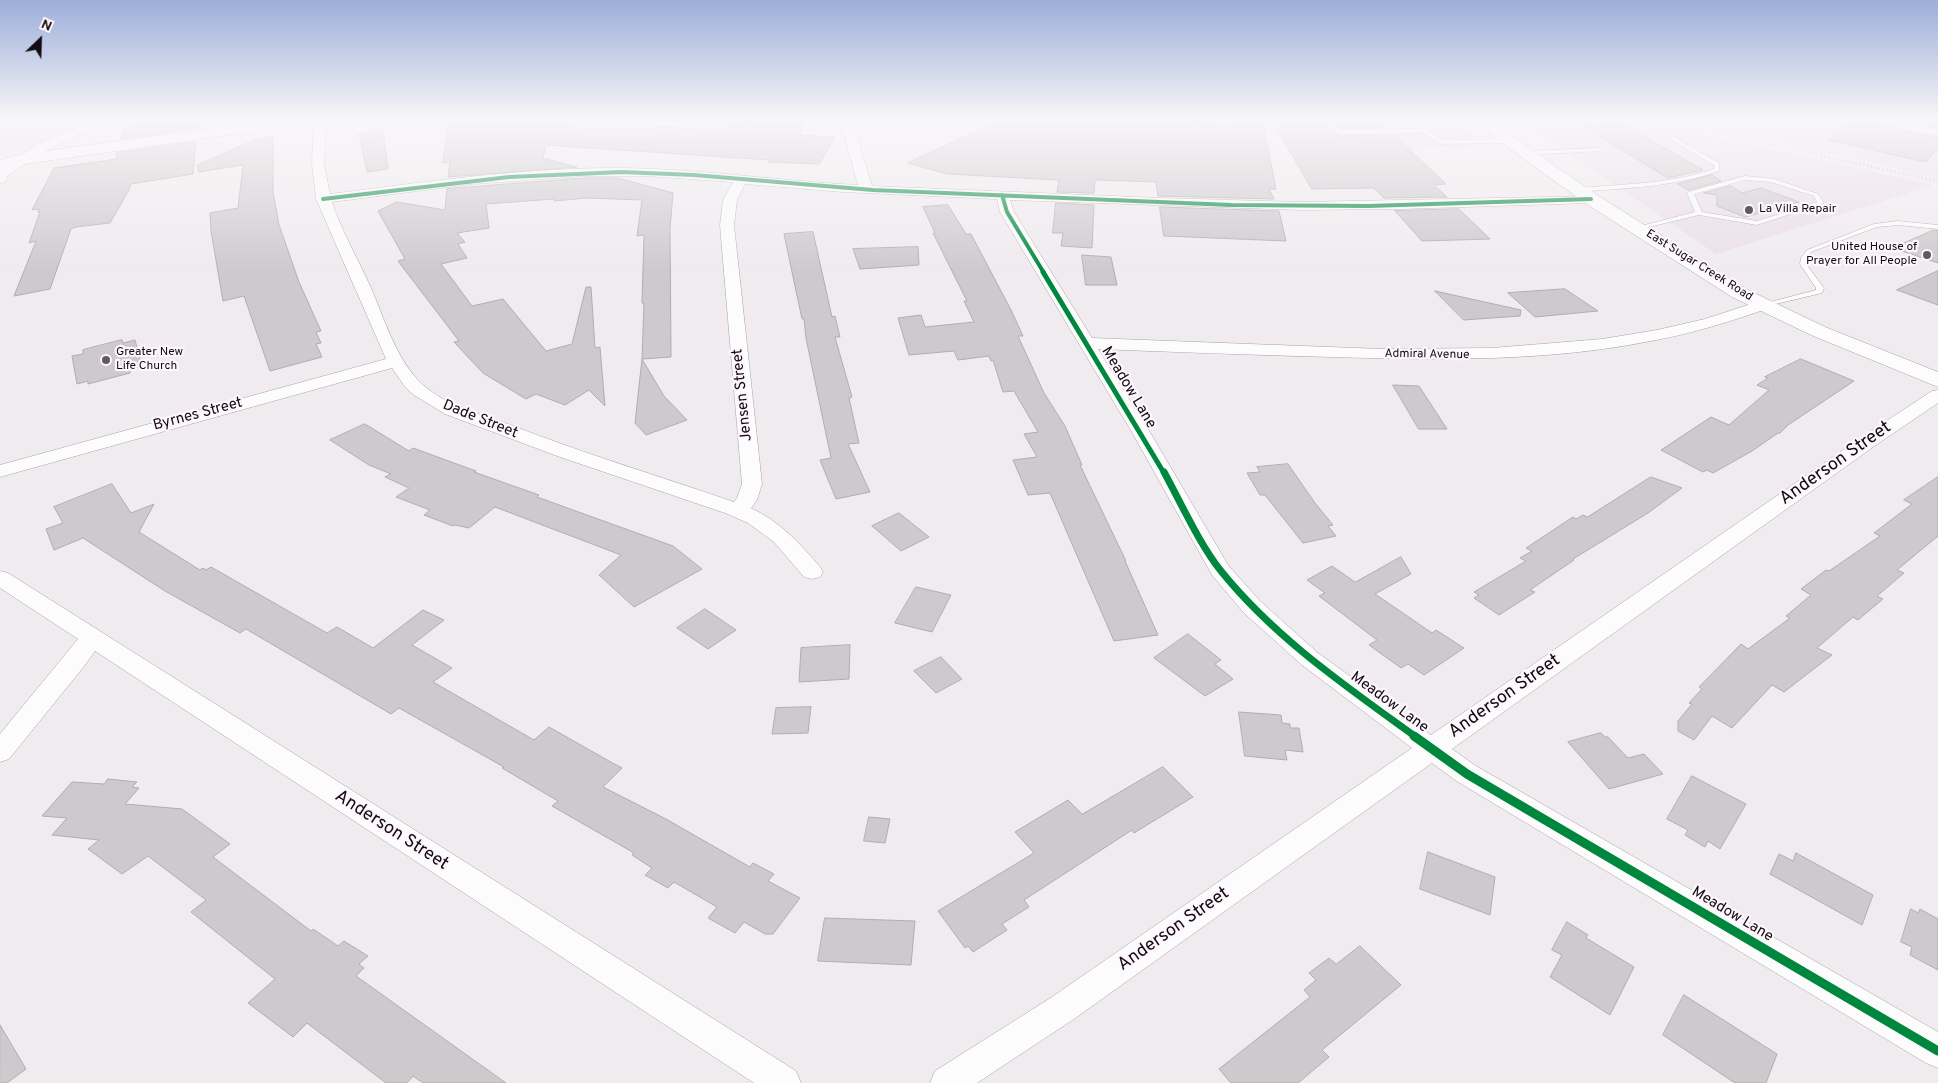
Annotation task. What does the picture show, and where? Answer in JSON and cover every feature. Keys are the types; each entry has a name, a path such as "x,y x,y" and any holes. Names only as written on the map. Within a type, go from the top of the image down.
{"main road":[{"name":"East Sugar Creek Road","path":"1551,171 1719,281 1763,305 1818,331 1938,380"}],"street":[{"name":"Dade Street","path":"318,171 318,178 329,217 398,361 412,384 444,407 508,432 737,511"},
{"path":"861,171 866,189"},
{"path":"323,199 455,182 551,174 646,173 866,189 1185,203 1334,206 1585,194"},
{"name":"Jensen Street","path":"737,511 747,500 752,484 727,225 730,200 741,179"},
{"name":"Meadow Lane","path":"1002,195 1007,212 1142,434 1220,570 1252,607 1310,659 1431,749 1475,778 1938,1051"},
{"name":"Admiral Avenue","path":"1086,343 1405,355 1500,354 1582,347 1662,335 1713,323 1763,305"},
{"name":"Byrnes Street","path":"0,471 398,361"},
{"name":"Anderson Street","path":"947,1083 1063,1008 1866,443 1938,395"},
{"path":"737,511 776,532 812,572"},
{"name":"Anderson Street","path":"0,578 784,1083"},
{"path":"0,752 77,659 91,638"}],"lane":[{"path":"1585,194 1681,179 1708,174 1716,171"},
{"path":"1636,228 1699,213 1757,222 1821,203 1816,195 1772,180 1745,178 1690,193 1699,213"},
{"path":"1763,305 1819,291 1820,288 1802,264 1809,251 1876,225 1898,223 1938,227"}],"shaded area":[{"path":"1593,171 1869,171 1934,185 1716,254"},
{"path":"1906,171 1938,171 1938,178"}],"building":[{"path":"53,171 193,171 193,174 131,184 110,223 71,229 50,289 14,296 36,241 29,243 40,212 38,212 39,209 32,210"},
{"path":"242,171 273,171 273,192 279,225 299,282 321,331 316,332 321,343 316,344 322,357 270,371 244,296 223,301 211,231 210,213 238,208"},
{"path":"449,171 531,171 448,177"},
{"path":"935,171 1272,171 1276,189 1269,189 1274,199 1158,196 1156,182 1095,180 1094,193 1057,192 1059,180 947,174"},
{"path":"1301,171 1432,171 1446,184 1434,185 1447,197 1384,198 1374,188 1312,189"},
{"path":"1656,171 1701,171 1668,178"},
{"path":"1712,175 1721,181 1688,190 1678,184"},
{"path":"584,178 618,178 673,193 670,229 671,357 642,359 644,235 637,236 642,200 587,198 486,204 489,228 457,233 465,242 458,244 467,258 441,264 472,306 503,299 546,351 572,344 586,287 591,287 595,348 600,347 605,406 589,390 565,405 536,394 526,399 483,373 454,342 459,341 398,261 405,259 378,211 397,202 445,210 447,189"},
{"name":"La Villa Repair","path":"1731,186 1742,193 1761,188 1799,202 1745,217 1717,206 1717,195 1704,193"},
{"path":"1056,203 1094,205 1092,248 1061,246 1063,233 1053,233"},
{"path":"948,205 966,234 971,234 1011,310 1023,336 1018,336 1044,393 1065,426 1082,465 1080,465 1126,561 1158,635 1114,641 1050,493 1028,495 1013,460 1037,457 1024,434 1038,432 1014,391 1003,392 993,360 991,361 989,356 958,360 954,351 909,355 898,318 921,315 925,327 974,322 964,301 967,301 933,233 935,233 923,207"},
{"path":"1160,207 1279,211 1286,241 1164,236"},
{"path":"1459,209 1490,239 1422,241 1395,211"},
{"name":"United House of Prayer for All People","path":"1934,230 1938,231 1938,263 1893,248"},
{"path":"813,232 832,317 835,316 840,337 835,337 852,397 849,398 859,443 848,444 870,492 836,499 820,460 831,458 806,338 804,319 802,319 784,234"},
{"path":"918,247 919,265 860,269 853,249"},
{"path":"1082,255 1111,257 1117,285 1086,285"},
{"name":"United House of Prayer for All People","path":"1938,271 1938,305 1897,290"},
{"path":"1565,289 1598,311 1535,317 1508,293"},
{"path":"1435,291 1521,310 1520,316 1464,320"},
{"name":"Greater New Life Church","path":"122,340 123,343 135,340 142,366 130,369 130,373 88,384 88,381 77,384 72,356 83,354 83,350"},
{"path":"642,359 664,396 687,420 646,435 635,423"},
{"path":"1801,359 1854,381 1788,425 1780,433 1713,473 1707,470 1703,472 1661,450 1711,417 1729,425 1769,390 1757,385 1768,378 1765,377"},
{"path":"1393,385 1419,386 1447,429 1419,429"},
{"path":"365,424 409,451 413,448 539,495 537,497 673,546 702,569 634,607 599,575 621,555 495,507 469,528 453,526 424,515 430,510 396,497 409,488 385,477 391,474 369,465 330,440"},
{"path":"1288,464 1333,525 1328,526 1336,536 1303,543 1265,495 1260,495 1247,473 1260,472 1257,467"},
{"path":"1651,477 1682,488 1648,513 1573,559 1530,590 1535,592 1499,615 1474,598 1479,595 1474,592 1526,561 1520,558 1532,551 1526,548 1573,517 1576,519 1583,515 1587,517"},
{"path":"1938,477 1938,536 1897,570 1904,573 1877,596 1883,599 1858,620 1853,617 1817,648 1832,655 1784,692 1772,685 1732,728 1712,716 1694,740 1678,731 1678,721 1692,704 1689,703 1702,689 1699,687 1741,644 1748,649 1790,618 1786,616 1811,595 1801,589 1826,570 1829,571 1880,536 1874,533 1912,504 1904,500"},
{"path":"112,484 131,513 154,504 139,532 200,570 203,568 206,570 211,567 327,633 337,627 373,648 423,610 444,620 412,645 452,668 433,682 534,740 549,727 622,768 603,787 666,819 750,867 753,863 774,874 768,881 800,898 773,934 765,934 744,922 735,933 708,918 717,907 674,882 668,888 645,875 652,868 632,855 634,853 552,806 558,801 502,768 504,767 399,708 391,714 246,629 240,633 165,591 83,538 54,550 46,529 63,523 54,507"},
{"path":"899,513 929,537 901,551 872,526"},
{"path":"1401,557 1411,574 1375,594 1432,633 1436,630 1464,648 1424,675 1408,664 1401,668 1369,645 1377,640 1319,596 1325,593 1307,580 1332,566 1355,582"},
{"path":"916,587 951,595 932,632 895,623"},
{"path":"705,609 736,630 708,649 677,628"},
{"path":"1188,634 1221,660 1215,664 1233,679 1205,696 1154,658"},
{"path":"850,645 849,679 799,682 801,648"},
{"path":"941,657 962,679 936,693 914,671"},
{"path":"811,707 808,733 772,734 776,708"},
{"path":"1239,712 1281,715 1282,723 1290,724 1290,728 1299,728 1303,752 1285,750 1287,760 1245,756"},
{"path":"1601,733 1608,737 1628,758 1644,754 1663,774 1609,789 1568,742"},
{"path":"1163,767 1193,797 1134,833 1132,830 1024,900 1029,907 1002,924 1007,930 973,952 968,946 965,948 938,911 1034,853 1015,832 1068,800 1082,814"},
{"path":"1692,776 1746,804 1720,849 1708,841 1705,847 1685,835 1688,830 1667,819"},
{"path":"108,779 137,782 132,787 139,788 125,804 182,809 230,844 213,857 311,931 313,929 338,946 344,941 368,956 359,964 364,968 356,976 506,1083 423,1083 413,1076 407,1083 386,1083 307,1023 293,1037 248,1003 275,979 191,912 206,900 148,856 122,874 88,849 99,840 52,835 67,818 42,816 72,782 104,784"},
{"path":"869,817 890,819 885,843 864,841"},
{"path":"1428,852 1495,877 1490,915 1420,889"},
{"path":"1796,853 1873,895 1862,925 1770,874 1779,854 1793,861"},
{"path":"1911,909 1918,913 1920,909 1938,919 1938,970 1910,955 1912,947 1901,942"},
{"path":"825,918 915,921 911,965 818,961"},
{"path":"1567,922 1588,935 1586,938 1634,967 1610,1015 1550,977 1562,955 1552,950"},
{"path":"1360,946 1401,985 1322,1050 1329,1057 1298,1083 1231,1083 1219,1069 1310,997 1304,990 1316,980 1309,973 1329,958 1336,964"},
{"path":"1684,995 1777,1054 1766,1083 1735,1083 1663,1035"},
{"path":"0,1025 26,1069 7,1083 0,1083"}],"railway":[{"path":"1890,171 1938,181"}],"cycle path":[{"path":"323,199 509,177 622,172 694,175 873,190 1231,205 1368,206 1591,199"},
{"path":"1002,195 1007,212 1142,434 1207,549 1220,570 1252,607 1310,659 1346,687 1467,774 1938,1051"}],"place":[{"name":"La Villa Repair","path":"1749,210"},
{"name":"United House of Prayer for All People","path":"1927,255"},
{"name":"Greater New Life Church","path":"106,360"}]}
